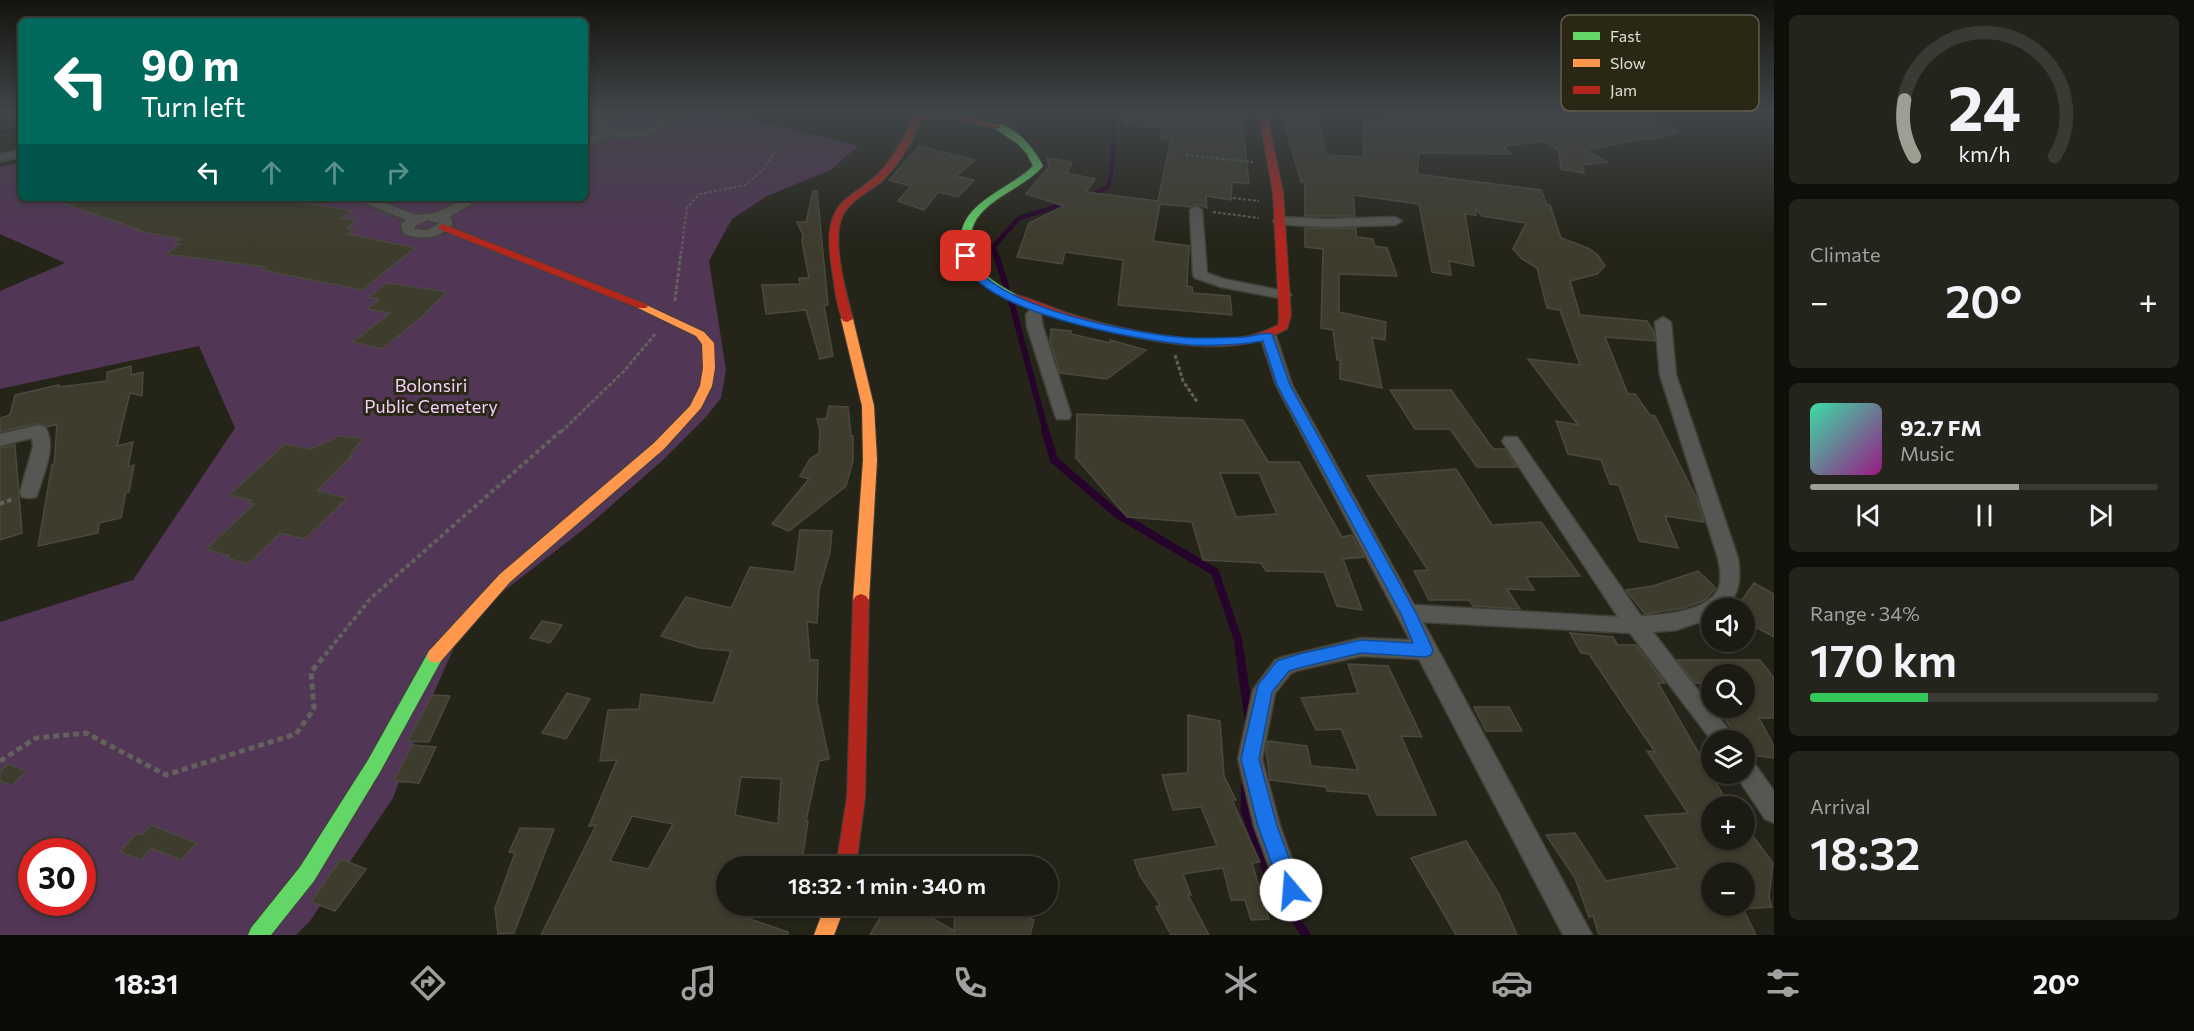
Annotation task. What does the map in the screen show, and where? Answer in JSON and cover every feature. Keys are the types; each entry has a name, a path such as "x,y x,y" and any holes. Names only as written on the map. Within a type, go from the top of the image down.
{"main road":[{"path":"848,856 856,797 859,624 870,460 868,406 839,284 834,225 838,214 849,199 876,181 897,155"},
{"path":"1033,155 1038,166 1026,180 994,197 971,215 962,242 969,267 1012,298 1038,309 1103,328 1172,339 1247,340 1268,336 1283,327 1284,295 1280,221 1269,155"},
{"path":"258,935 307,874 374,766 436,654 505,578 658,446 695,408 708,377 710,352 708,343 700,334 668,318 442,222"},
{"path":"824,935 832,916"}],"street":[{"path":"367,201 415,219 407,228 412,233 432,232 442,222 473,201"},
{"path":"1196,210 1200,275 1221,283 1284,295"},
{"path":"1280,221 1327,223 1395,221"},
{"path":"1038,309 1033,315 1035,327 1063,415"},
{"path":"1408,613 1636,626 1682,619 1712,608 1725,596 1732,582 1728,558 1668,375 1663,322"},
{"path":"1268,336 1284,385 1408,613 1425,650 1578,935"},
{"path":"0,440 39,431 42,447 29,492"},
{"path":"1511,441 1636,626 1716,730"},
{"path":"1296,906 1267,826 1250,759 1264,690 1283,666 1299,661 1361,647 1425,650"},
{"path":"1755,784 1774,811"}],"path":[{"path":"0,761 36,738 86,733 166,775 296,734 314,709 311,672 371,598 543,450 624,371 668,318 677,296 687,207 700,194 745,185 761,172 773,155"},
{"path":"1186,155 1271,164"},
{"path":"1233,198 1278,203"},
{"path":"1196,210 1280,221"},
{"path":"1172,339 1183,380 1190,395 1198,403"}],"green space":[{"name":"Bolonsiri Public Cemetery","path":"588,155 848,155 831,170 767,196 732,219 709,261 726,370 721,398 706,417 663,460 589,525 505,590 461,632 427,708 393,798 310,921 296,935 0,935 0,622 133,580 235,428 199,346 0,389 0,291 65,263 0,234 0,167 18,163 18,201 588,201"}],"building":[{"path":"911,155 954,155 975,160 956,176 974,180 958,197 938,192 924,210 898,201 911,186 889,180"},
{"path":"1168,155 1246,155 1249,184 1232,182 1231,200 1206,196 1207,208 1197,204 1191,207 1160,204 1153,241 1189,246 1187,286 1192,287 1193,293 1230,296 1232,315 1118,305 1123,260 1065,252 1062,264 1017,257 1029,223 1064,206 1026,194 1049,167 1047,158 1072,162 1067,173 1095,179 1086,192 1158,201"},
{"path":"1293,155 1364,157 1364,155 1419,155 1417,174 1541,190 1547,205 1550,205 1561,238 1588,248 1598,255 1605,266 1597,274 1570,281 1580,315 1647,321 1654,332 1655,341 1605,337 1628,394 1635,394 1650,415 1655,416 1698,501 1704,522 1665,516 1678,548 1639,541 1619,485 1610,484 1601,460 1568,454 1556,421 1578,425 1528,359 1580,365 1560,310 1547,308 1537,268 1522,259 1513,249 1526,223 1482,216 1475,208 1476,215 1465,214 1474,266 1449,261 1451,275 1432,272 1419,204 1353,195 1355,216 1305,216 1305,183 1301,182"},
{"path":"1559,155 1594,155 1607,162 1583,165 1584,173 1561,169"},
{"path":"813,191 817,191 828,305 824,305 833,356 820,359 806,310 766,314 762,285 800,284 799,278 809,278 802,242 803,235 797,222 806,222"},
{"path":"56,201 302,201 300,202 352,211 341,219 356,220 347,228 355,230 348,234 415,248 362,290 262,270 266,267 166,254 180,244 174,243 181,239 135,230 138,229"},
{"path":"1305,228 1356,228 1356,237 1373,239 1375,246 1387,248 1397,276 1339,274 1339,312 1386,322 1385,340 1372,338 1382,388 1340,379 1340,360 1337,360 1333,330 1321,328 1323,249 1305,247"},
{"path":"387,283 447,292 426,312 428,312 382,349 353,342 390,313 368,309 379,299 369,297"},
{"path":"1051,329 1071,331 1071,334 1110,343 1110,340 1146,350 1107,379 1060,373 1050,341"},
{"path":"131,366 131,375 143,372 142,396 130,393 117,446 133,442 128,467 134,465 121,518 99,523 98,533 38,546 54,464 57,424 47,427 38,423 0,432 0,418 10,415 15,395 59,385 59,387 107,381 107,372"},
{"path":"1390,390 1451,390 1493,449 1505,449 1517,467 1477,467 1450,429 1415,429"},
{"path":"829,406 848,407 851,436 853,436 853,461 846,486 789,531 772,524 809,479 800,476 810,459 819,453 820,431 817,419 826,419"},
{"path":"1077,414 1243,420 1268,462 1299,462 1342,537 1352,535 1364,557 1343,559 1362,610 1337,606 1324,572 1266,571 1261,563 1203,560 1192,522 1127,517 1076,458","holes":["1220,473 1259,473 1277,514 1236,517"]},
{"path":"340,436 363,438 349,456 352,456 317,491 347,498 305,539 280,533 248,564 206,549 254,504 248,502 251,500 229,495 285,444 311,449"},
{"path":"15,445 22,533 0,540 0,448"},
{"path":"1456,469 1492,525 1541,522 1580,576 1526,577 1534,590 1507,589 1520,609 1473,606 1469,600 1429,600 1414,571 1428,570 1367,476"},
{"path":"800,530 832,531 830,552 819,590 817,623 807,622 810,660 818,660 817,702 829,759 819,761 806,821 808,821 803,856 716,856 716,916 741,916 788,932 788,935 541,935 596,825 589,826 617,760 600,761 608,710 639,709 641,694 713,703 731,651 699,648 661,636 686,597 731,608 750,567 793,572","holes":["741,777 781,779 778,824 735,815","632,816 673,824 648,869 610,861"]},
{"path":"1698,571 1716,588 1707,598 1701,598 1701,602 1684,608 1645,614 1626,590 1653,586"},
{"path":"1754,583 1774,594 1774,637 1755,627 1755,598 1743,598"},
{"path":"542,621 562,625 550,643 530,638"},
{"path":"1570,633 1613,637 1618,645 1636,645 1665,683 1658,683 1701,757 1701,784 1717,784 1724,796 1701,796 1701,850 1755,850 1755,839 1773,863 1769,897 1772,907 1755,908 1755,862 1701,862 1701,916 1746,916 1756,935 1599,935 1593,916 1589,917 1575,878 1546,835 1575,833 1606,881 1678,868 1645,816 1688,813 1647,751 1655,752 1589,654 1581,653"},
{"path":"1677,660 1760,660 1774,678 1774,718 1759,718 1774,746 1774,758 1755,755 1755,730 1732,730 1724,718 1755,718 1755,664 1701,664 1701,684 1695,683"},
{"path":"1348,664 1388,666 1422,737 1401,736 1436,815 1377,815 1368,794 1327,791 1326,787 1270,780 1266,751 1268,741 1307,746 1311,766 1358,770 1341,729 1316,730 1301,698 1358,693"},
{"path":"567,693 590,699 566,739 542,733"},
{"path":"432,695 450,696 429,742 408,741"},
{"path":"1474,707 1509,707 1522,731 1486,731"},
{"path":"1188,715 1220,721 1224,776 1236,800 1232,800 1260,862 1252,863 1269,919 1251,920 1245,900 1231,900 1223,868 1183,874 1191,895 1188,895 1209,935 1171,935 1156,907 1160,905 1140,876 1134,860 1217,846 1201,807 1173,810 1162,775 1188,773"},
{"path":"412,745 436,747 419,783 394,781"},
{"path":"8,764 26,771 12,785 0,781 0,772"},
{"path":"151,825 197,843 181,860 151,848 141,860 120,852 137,833 142,835"},
{"path":"520,828 554,829 514,933 498,934 495,908 515,853 509,852"},
{"path":"1466,841 1499,894 1517,935 1456,935 1411,858"},
{"path":"341,859 366,869 335,911 311,902"},
{"path":"881,916 929,916 954,931 955,916 1023,916 1034,920 1030,935 870,935"}],"waterway":[{"path":"1089,197 1108,187 1113,155"},
{"path":"995,254 993,247 1019,218 1069,203"},
{"path":"995,252 1007,289"},
{"path":"1011,301 1046,432"},
{"path":"1045,430 1054,460 1117,514 1215,572 1238,640 1240,655"},
{"path":"1240,654 1249,719"},
{"path":"1246,784 1245,810 1270,880 1283,900"},
{"path":"1291,912 1306,935"}],"traffic: fast":[{"path":"1013,297 992,285 974,268 967,254 965,236 968,222 976,211 1027,177 1038,166 1032,155"},
{"path":"258,935 307,874 374,766 435,656"}],"traffic: slow":[{"path":"435,656 505,578 659,446 695,408 706,386 709,368 708,343 700,334 642,306"},
{"path":"847,319 868,406 870,460 861,600"},
{"path":"824,935 831,916"}],"traffic: jam":[{"path":"847,319 837,270 834,243 835,223 841,209 876,181 898,155"},
{"path":"1013,297 1039,308 1109,328 1188,341 1225,342 1258,338 1283,327 1285,315 1278,192 1271,155"},
{"path":"443,227 642,306"},
{"path":"848,856 856,797 861,600"}],"route":[{"path":"966,256 969,267 993,288 1006,295 1029,306 1103,328 1193,341 1247,340 1268,336 1284,385 1408,613 1425,650 1361,647 1299,661 1283,666 1264,690 1250,759 1267,826 1291,890"}]}
